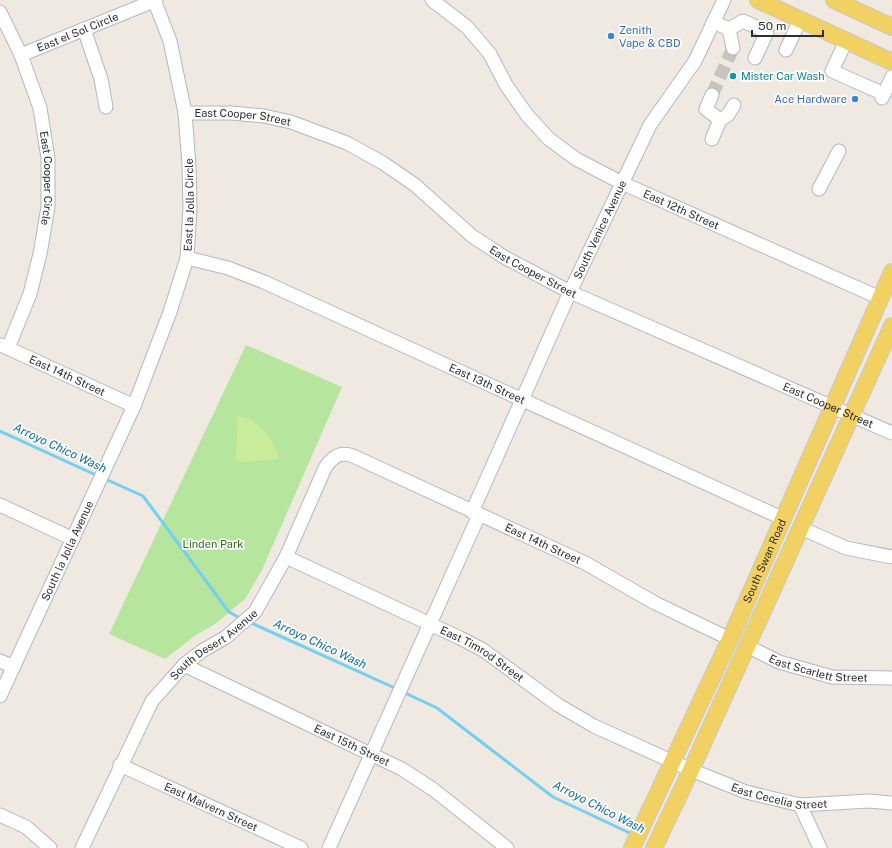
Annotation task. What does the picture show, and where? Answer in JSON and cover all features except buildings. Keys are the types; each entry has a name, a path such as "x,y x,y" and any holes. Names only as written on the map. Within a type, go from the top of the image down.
{"main road":[{"path":"758,0 892,62"},
{"path":"834,0 892,27"},
{"name":"South Swan Road","path":"632,848 784,519 892,272"},
{"name":"South Swan Road","path":"654,848 691,770 801,528 850,415 892,326"}],"street":[{"name":"East el Sol Circle","path":"21,56 155,0"},
{"name":"East la Jolla Circle","path":"134,406 170,312 187,258 190,208 189,165 185,113 170,41 155,0"},
{"name":"East 12th Street","path":"432,0 467,27 490,54 506,85 527,115 549,139 576,159 622,183 880,298"},
{"name":"South Venice Avenue","path":"329,848 430,624 475,513 570,292 650,125 695,61 724,0"},
{"name":"East Cooper Circle","path":"0,12 21,56 40,108 48,158 48,207 40,254 30,294 4,346"},
{"path":"786,50 800,20"},
{"path":"729,29 743,21 767,32 755,58"},
{"path":"713,22 729,29"},
{"path":"729,29 733,48"},
{"path":"84,30 101,79 106,107"},
{"path":"846,41 832,71 883,96 892,77"},
{"path":"712,95 706,108 720,120"},
{"path":"712,139 720,120 728,115 734,105"},
{"name":"East Cooper Street","path":"185,113 231,113 264,116 291,122 347,143 383,163 415,185 472,236 504,257 570,292 892,434"},
{"path":"819,188 839,150"},
{"name":"East 13th Street","path":"187,258 228,268 264,282 784,519"},
{"name":"East 14th Street","path":"4,346 134,406"},
{"name":"South la Jolla Avenue","path":"0,696 134,406"},
{"name":"South Desert Avenue","path":"82,848 120,765 152,701 166,683 184,665 202,651 226,637 255,612 286,557 331,459 347,454 353,456"},
{"name":"East 14th Street","path":"353,456 585,563 655,603 730,638"},
{"path":"0,505 73,539"},
{"path":"801,528 846,548 892,557"},
{"name":"East Timrod Street","path":"286,557 483,650 558,705 594,726 672,762"},
{"name":"East Scarlett Street","path":"747,646 779,662 832,677 892,678"},
{"path":"0,661 14,667"},
{"name":"East 15th Street","path":"184,665 402,769 434,790 507,848"},
{"name":"East Cecelia Street","path":"672,762 746,792 800,805 869,801 892,803"},
{"name":"East Malvern Street","path":"120,765 301,848"},
{"path":"800,805 820,848"},
{"path":"0,815 26,827 50,848"}],"green space":[{"name":"Linden Park","path":"246,345 342,387 262,570 245,599 215,624 196,635 165,659 109,634"},
{"path":"237,416 252,421 264,431 273,444 279,459 239,462 236,458"}],"waterway":[{"name":"Arroyo Chico Wash","path":"0,431 98,476"},
{"name":"Arroyo Chico Wash","path":"103,478 143,496 229,612 242,619"},
{"name":"Arroyo Chico Wash","path":"249,622 397,689"},
{"name":"Arroyo Chico Wash","path":"403,692 437,708 553,797 634,835"}],"tunnel":[{"path":"712,95 733,48"}],"place":[{"name":"Zenith Vape & CBD","path":"611,36"},
{"name":"Mister Car Wash","path":"733,76"},
{"name":"Ace Hardware","path":"855,99"}]}
